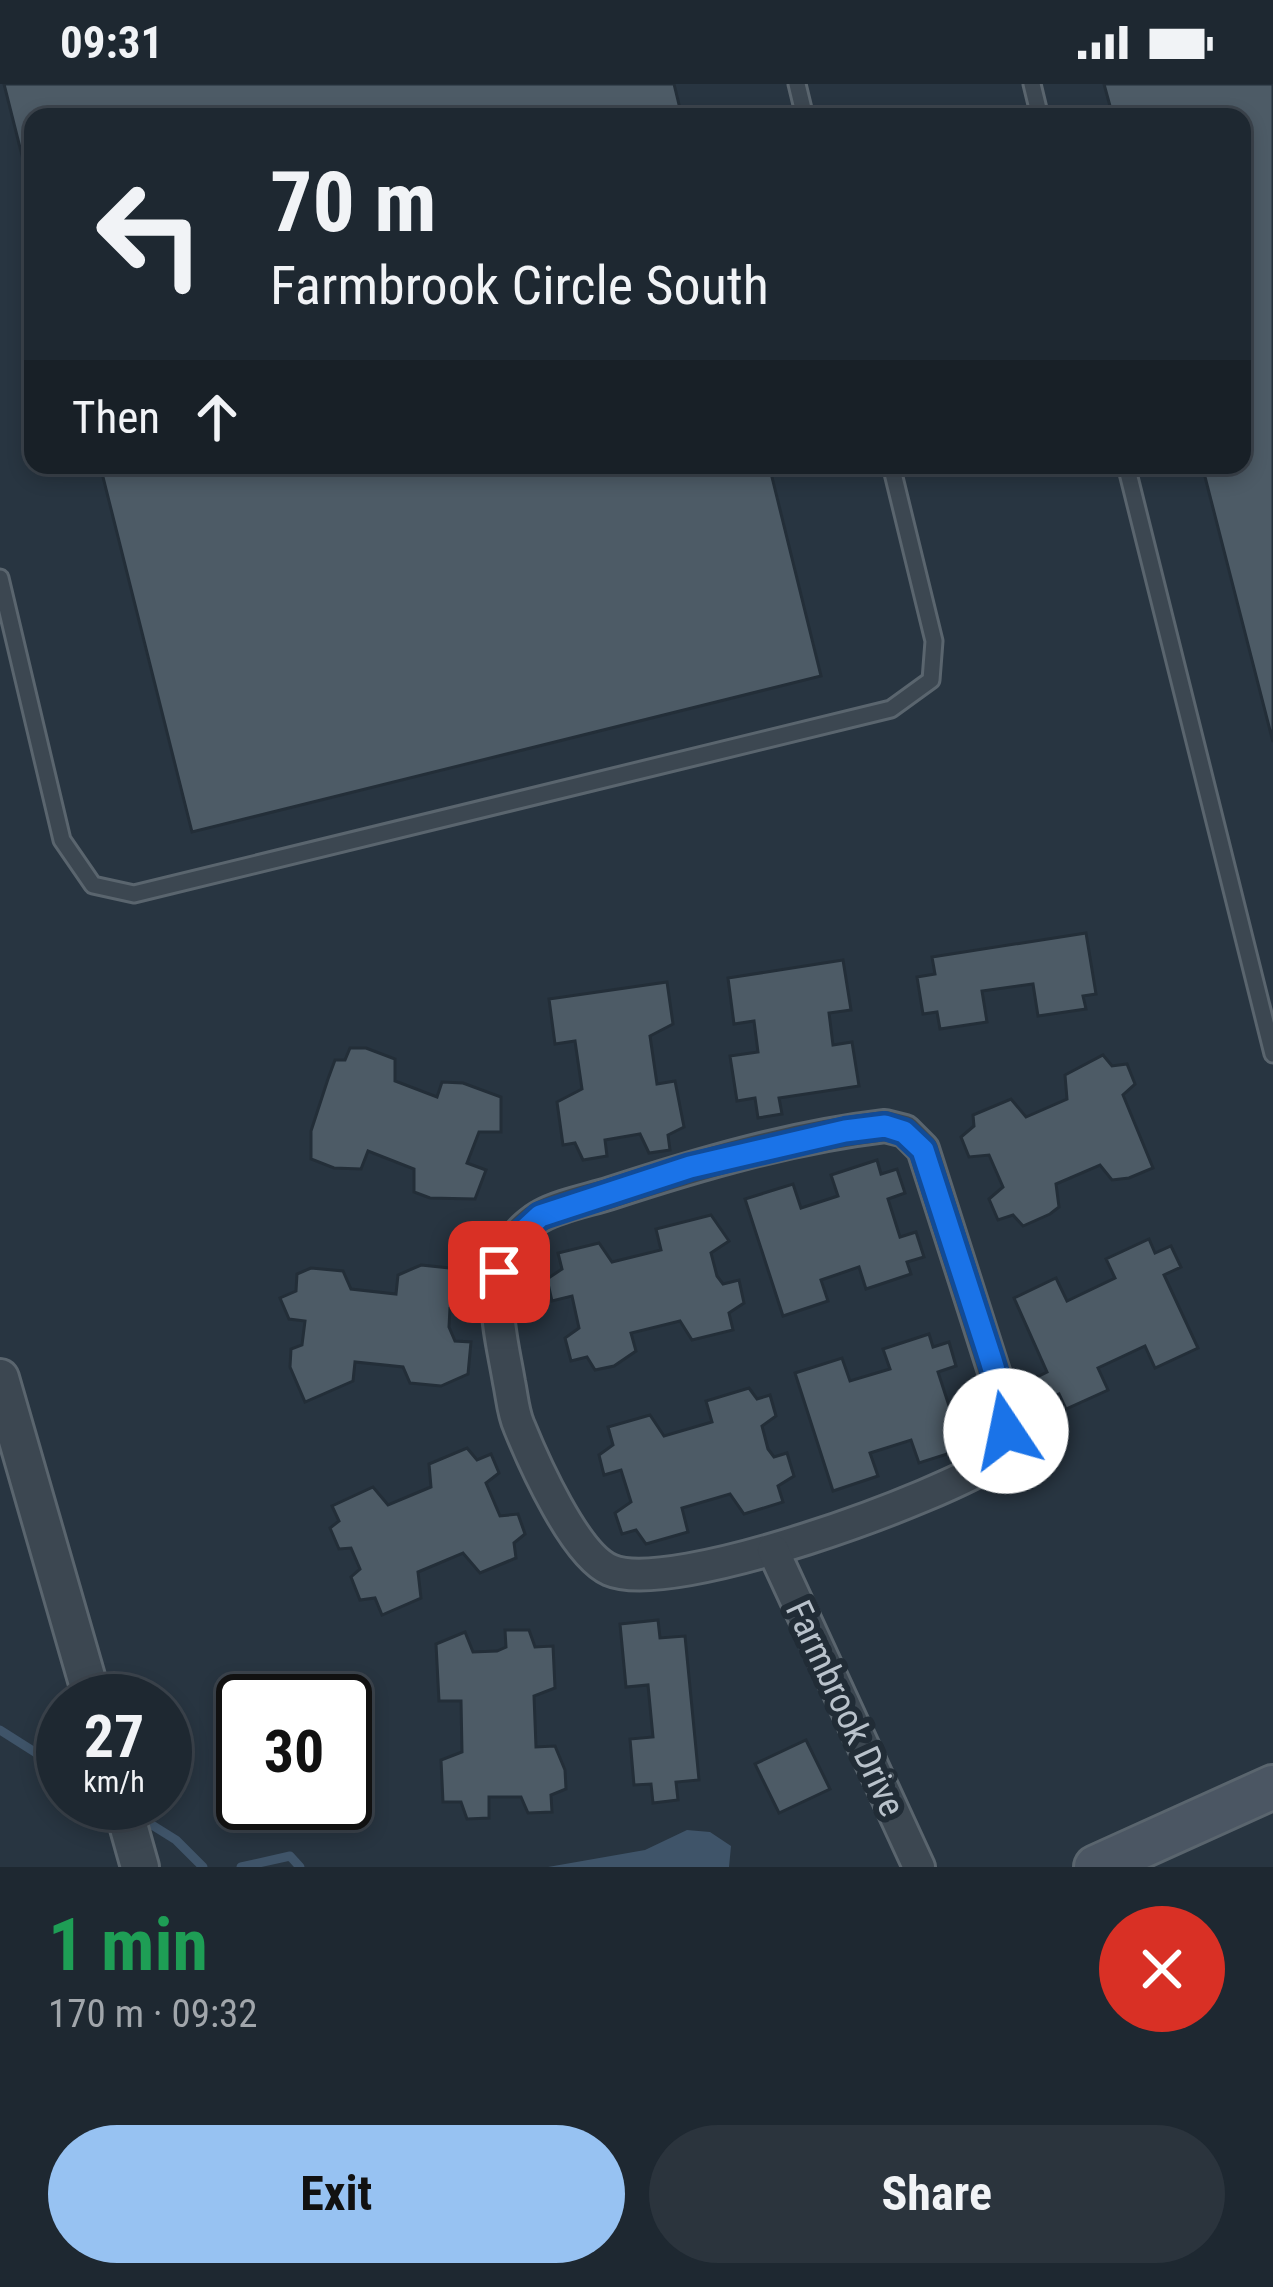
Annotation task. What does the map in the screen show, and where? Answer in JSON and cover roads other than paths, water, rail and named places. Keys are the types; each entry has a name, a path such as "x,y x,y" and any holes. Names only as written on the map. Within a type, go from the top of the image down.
{"main road":[{"path":"1096,1867 1273,1786"}],"street":[{"path":"885,1126 904,1132 923,1150 1004,1403 1006,1431 999,1458 976,1474 773,1550 646,1576 610,1570 578,1544 517,1422 495,1301 499,1272 515,1239 540,1216 690,1167 885,1126"},
{"path":"0,1378 85,1674"},
{"name":"Farmbrook Drive","path":"773,1550 920,1867"}],"lane":[{"path":"0,578 62,840 93,885 134,894 891,709 931,680 934,640 893,474"},
{"path":"1128,474 1273,1054"}],"water":[{"path":"687,1830 710,1832 731,1846 729,1867 548,1867 645,1850"}],"waterway":[{"path":"0,1730 36,1753"},
{"path":"160,1830 203,1867"},
{"path":"241,1867 290,1856 300,1867"}]}
